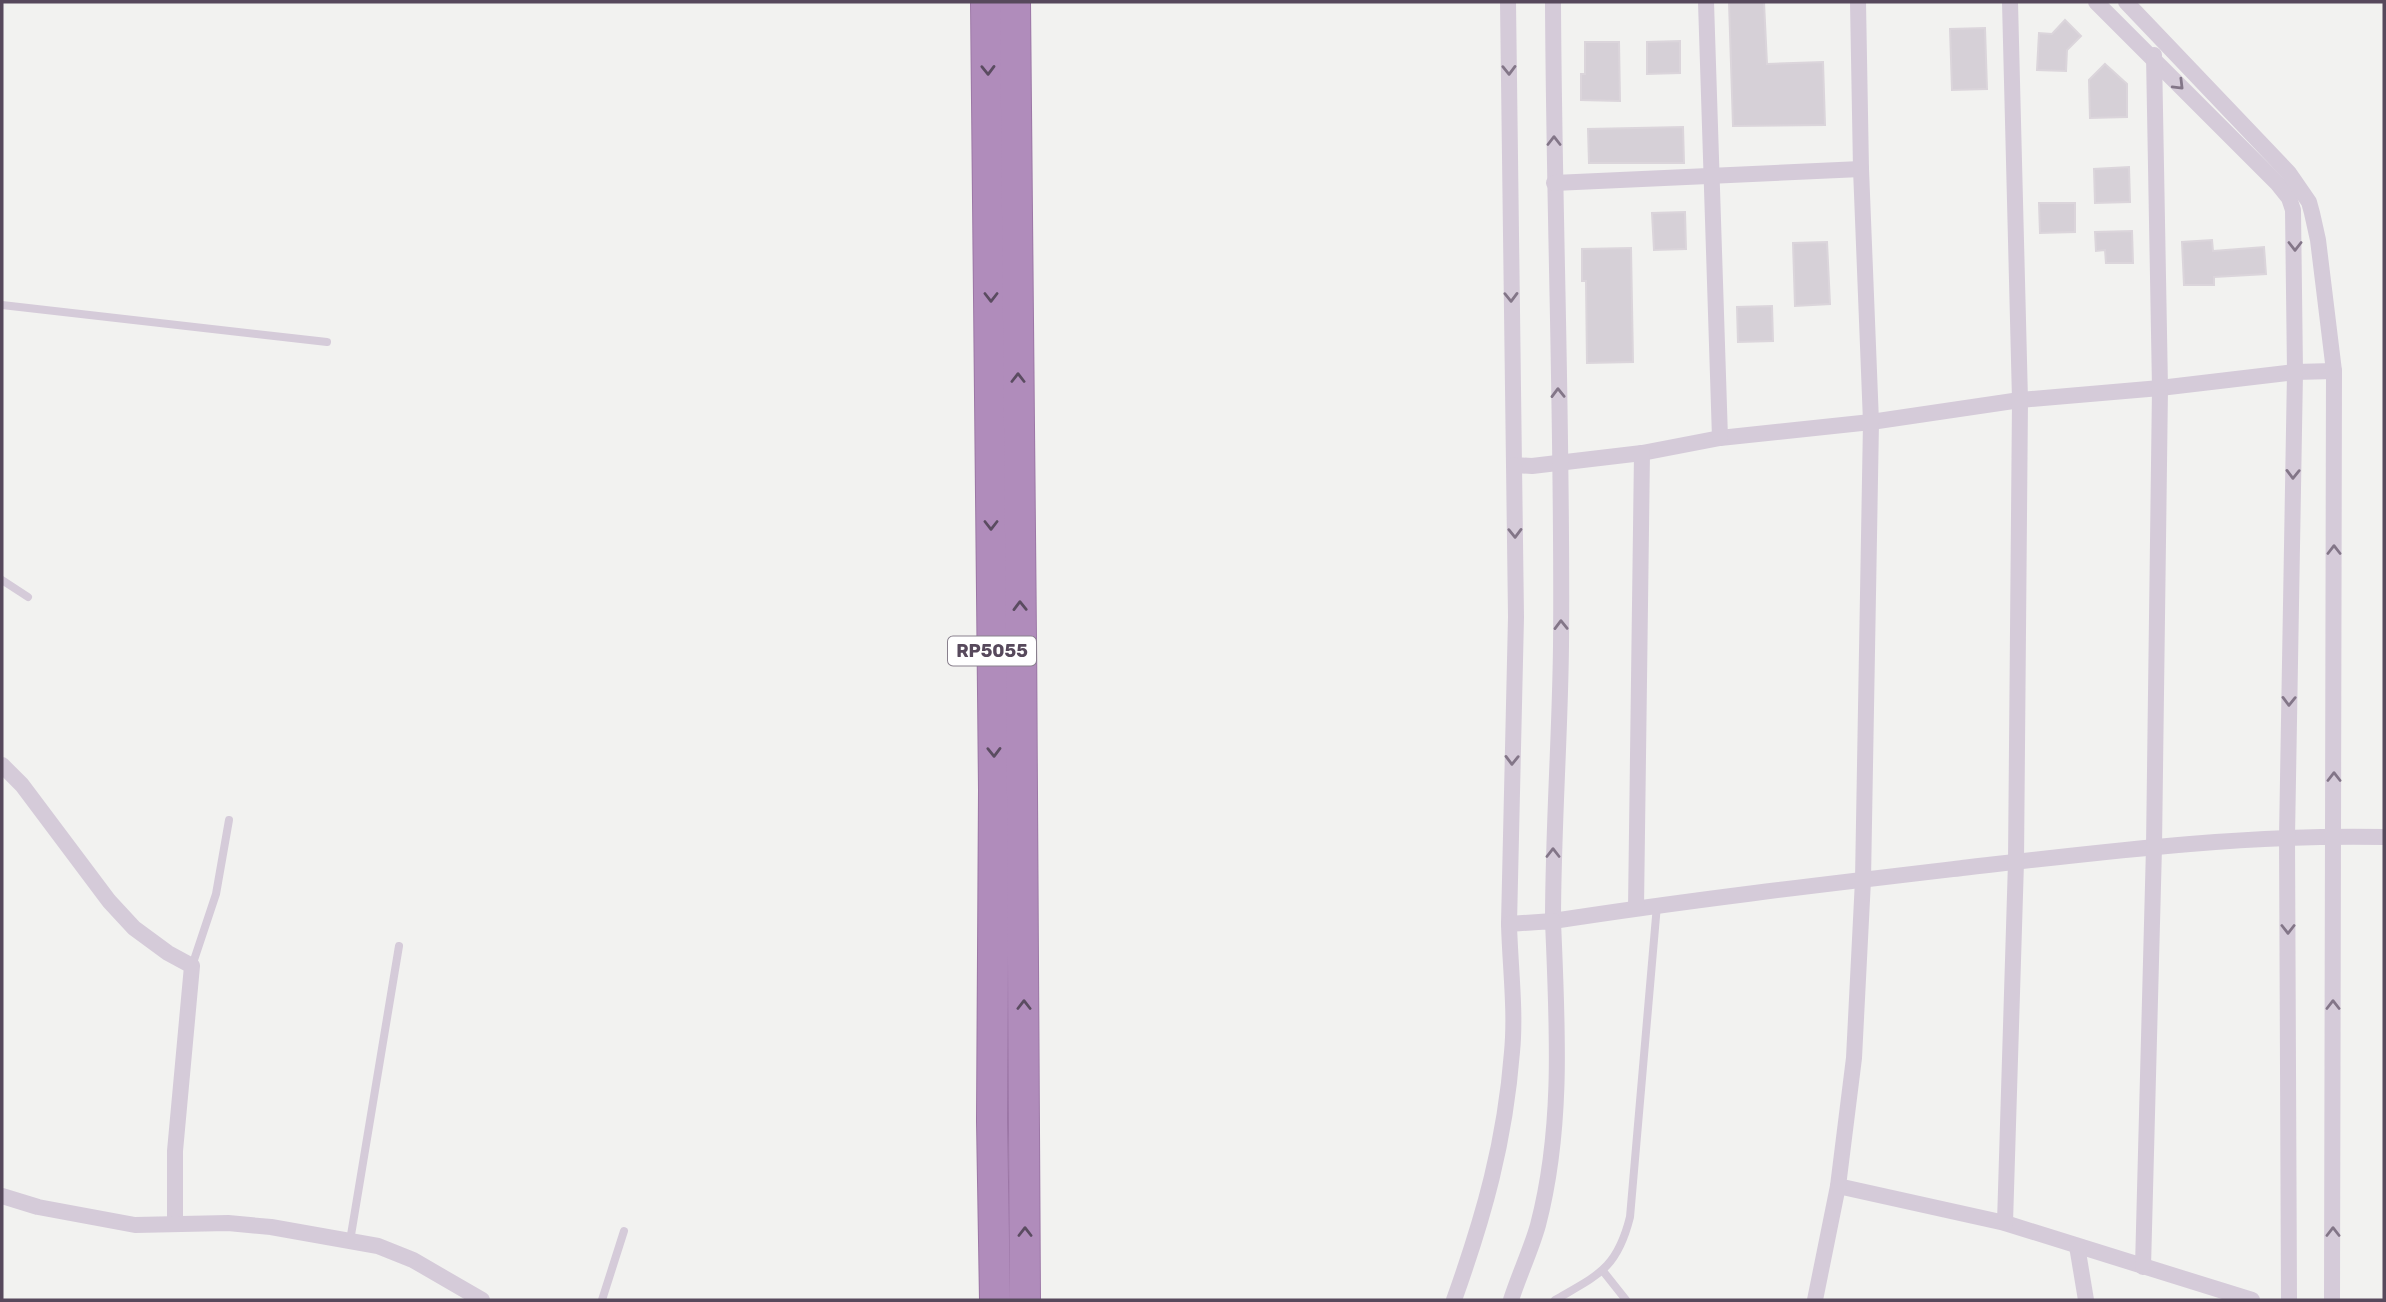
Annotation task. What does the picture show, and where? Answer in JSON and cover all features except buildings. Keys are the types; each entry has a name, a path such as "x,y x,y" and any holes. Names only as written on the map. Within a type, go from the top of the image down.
{"highway":[{"name":"RP5055","path":"986,2 995,790 992,1121 995,1300"},
{"name":"RP5055","path":"1015,2 1024,810 1025,1300"}],"street":[{"path":"1454,1300 1487,1203 1504,1122 1513,1049 1509,924 1516,617 1508,2"},
{"path":"1511,1300 1537,1226 1554,1125 1558,1043 1553,844 1561,648 1553,2"},
{"path":"1706,2 1720,438"},
{"path":"1815,1300 1838,1186 1854,1058 1863,880 1871,422 1861,169 1858,2"},
{"path":"2005,1223 2017,862 2020,400 2010,2"},
{"path":"2096,2 2277,183 2289,198 2295,222 2287,837 2289,1300"},
{"path":"2126,2 2289,173 2309,202 2318,240 2334,371 2332,1300"},
{"path":"2143,1267 2154,847 2160,388 2153,29"},
{"path":"1554,183 1861,169"},
{"path":"1514,465 1532,466 1642,453 1720,438 1871,422 2020,400 2160,388 2295,372 2334,371"},
{"path":"1636,908 1642,453"},
{"path":"2,765 22,785 108,901 134,928 168,953 192,966 176,1137 175,1224"},
{"path":"1509,924 1553,921 1657,905 2154,847 2287,837 2384,837"},
{"path":"1838,1186 2005,1223 2252,1300"},
{"path":"2,1196 38,1207 135,1225 228,1223 271,1227 378,1246 413,1260 482,1300"},
{"path":"2077,1245 2086,1300"}],"lane":[{"path":"2,305 327,342"},
{"path":"2,580 28,597"},
{"path":"192,966 216,894 229,820"},
{"path":"1555,1300 1603,1271 1612,1262 1630,1217 1657,905"},
{"path":"350,1241 399,946"},
{"path":"602,1300 624,1231"},
{"path":"1603,1271 1626,1300"}]}
